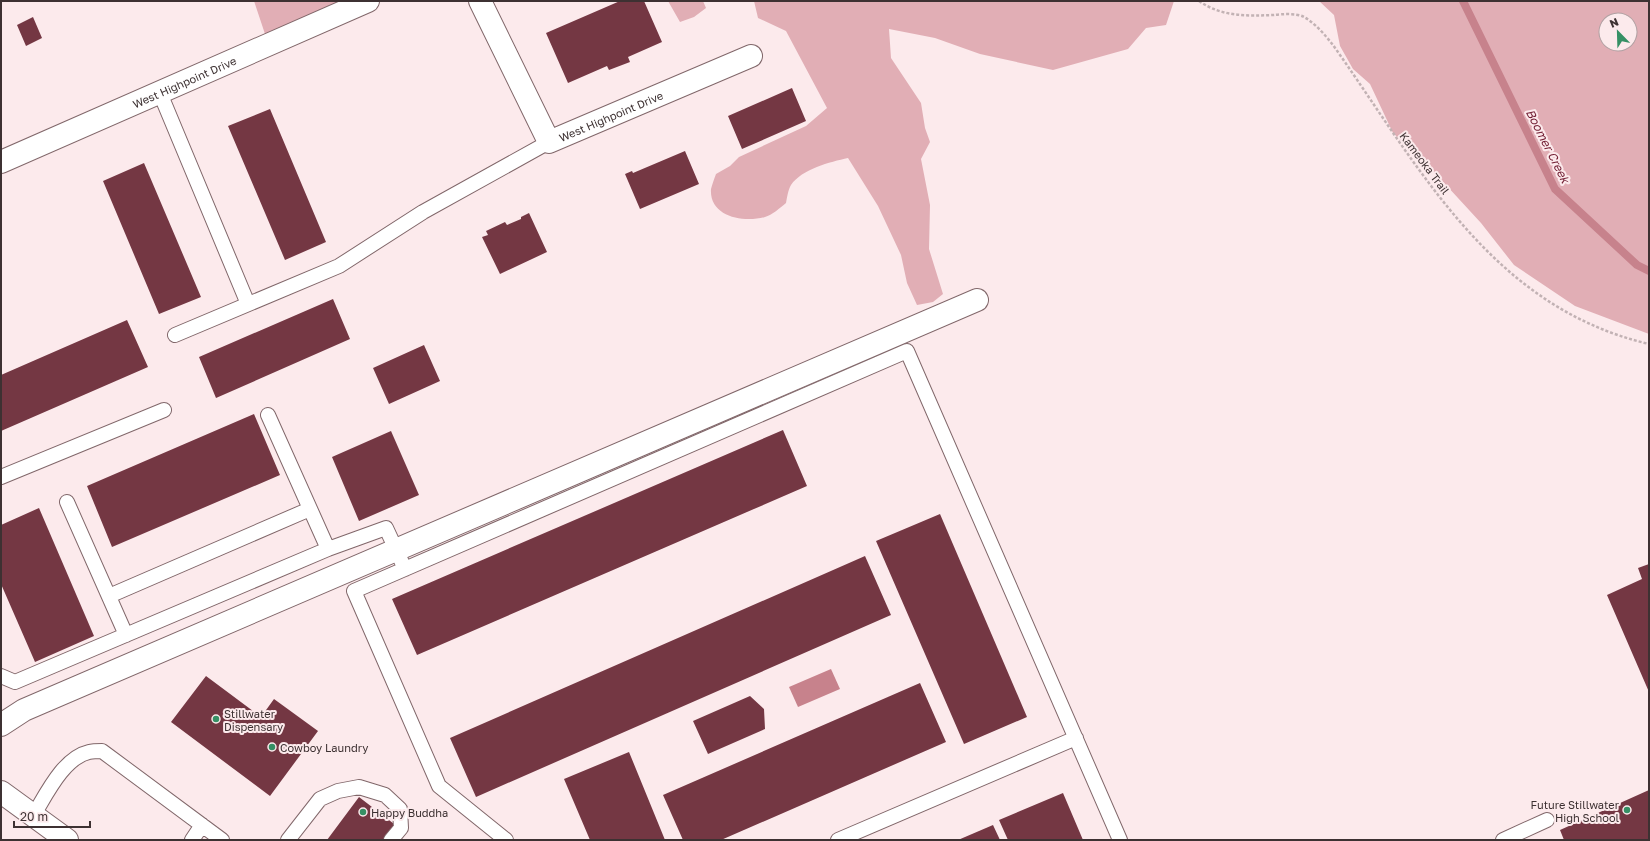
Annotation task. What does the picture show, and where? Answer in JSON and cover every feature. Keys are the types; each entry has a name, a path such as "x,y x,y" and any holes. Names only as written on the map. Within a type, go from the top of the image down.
{"street":[{"name":"West Highpoint Drive","path":"1,162 368,1"},
{"name":"West Highpoint Drive","path":"480,1 549,142 751,56"},
{"path":"1,725 24,710 401,560 977,300"},
{"path":"1,792 67,840"}],"lane":[{"path":"160,93 248,304"},
{"path":"175,335 339,266 423,212 549,142"},
{"path":"506,840 438,786 354,591 401,560 907,351 1120,840"},
{"path":"1,477 164,410"},
{"path":"268,415 328,550"},
{"path":"67,502 126,635"},
{"path":"109,596 310,509"},
{"path":"1,676 15,682 328,550 386,528 401,560"},
{"path":"838,840 1076,738"},
{"path":"33,816 57,777 73,760 88,752 102,751 222,840"},
{"path":"288,840 320,799 338,791 359,787 385,795 400,810 401,828 391,840"},
{"path":"1503,840 1547,820"},
{"path":"192,840 202,825"}],"path":[{"name":"Kameoka Trail","path":"1199,1 1222,13 1255,16 1283,14 1303,16 1319,28 1338,51 1426,179 1464,228 1503,268 1528,288 1556,307 1591,325 1631,340 1649,344"}],"shaded area":[{"path":"254,1 348,1 266,37"},
{"path":"668,1 703,1 706,8 694,17 680,22"},
{"path":"754,1 1174,1 1166,25 1146,28 1128,49 1053,70 980,54 935,38 889,29 891,58 921,103 925,128 930,142 921,159 930,205 929,249 943,294 933,302 917,305 907,283 901,255 878,206 848,158 809,170 796,179 788,192 786,203 768,216 757,219 738,218 729,216 716,206 712,198 711,189 716,174 730,166 739,157 806,126 827,108 786,31 758,18"},
{"path":"1319,1 1649,1 1649,334 1575,306 1514,265 1481,223 1435,173 1393,133 1370,84 1353,69 1340,46 1334,15"},
{"path":"831,669 840,689 798,707 789,687"}],"building":[{"path":"620,1 644,1 662,42 628,57 630,62 609,70 607,66 568,83 546,33"},
{"path":"33,17 42,38 26,46 17,25"},
{"path":"792,88 806,121 742,149 728,116"},
{"path":"270,109 326,242 285,260 228,126"},
{"path":"685,151 699,184 640,209 625,174 632,171 633,173"},
{"path":"144,163 201,297 159,314 103,181"},
{"path":"529,213 547,252 500,274 482,237 488,235 486,231 505,222 507,225 521,219 521,217"},
{"path":"333,299 350,339 216,398 199,357"},
{"path":"127,320 148,367 1,431 1,375"},
{"path":"424,345 440,381 389,404 373,368"},
{"path":"254,414 280,475 112,547 87,486"},
{"path":"783,430 807,486 417,655 392,599"},
{"path":"391,431 419,495 359,521 332,457"},
{"path":"39,508 94,636 35,662 1,584 1,525"},
{"path":"940,514 1027,717 964,744 876,541"},
{"path":"865,556 891,615 476,797 450,738"},
{"path":"1649,564 1649,692 1607,595 1642,579 1638,568"},
{"path":"206,676 261,717 274,699 318,731 270,796 171,722"},
{"path":"920,683 946,742 721,840 683,840 663,795"},
{"path":"750,696 764,709 765,729 708,754 693,721"},
{"path":"629,752 665,840 590,840 564,779"},
{"name":"Future Stillwater High School","path":"1649,790 1649,840 1564,840 1560,830"},
{"path":"1063,793 1083,840 1008,840 999,820"},
{"name":"Happy Buddha","path":"359,797 398,827 388,840 327,840"},
{"path":"993,825 1000,840 958,840"}],"waterway":[{"name":"Boomer Creek","path":"1463,1 1555,189 1637,265 1649,271"}],"place":[{"name":"Stillwater Dispensary","path":"216,719"},
{"name":"Cowboy Laundry","path":"272,747"},
{"name":"Future Stillwater High School","path":"1627,810"},
{"name":"Happy Buddha","path":"363,812"}]}
